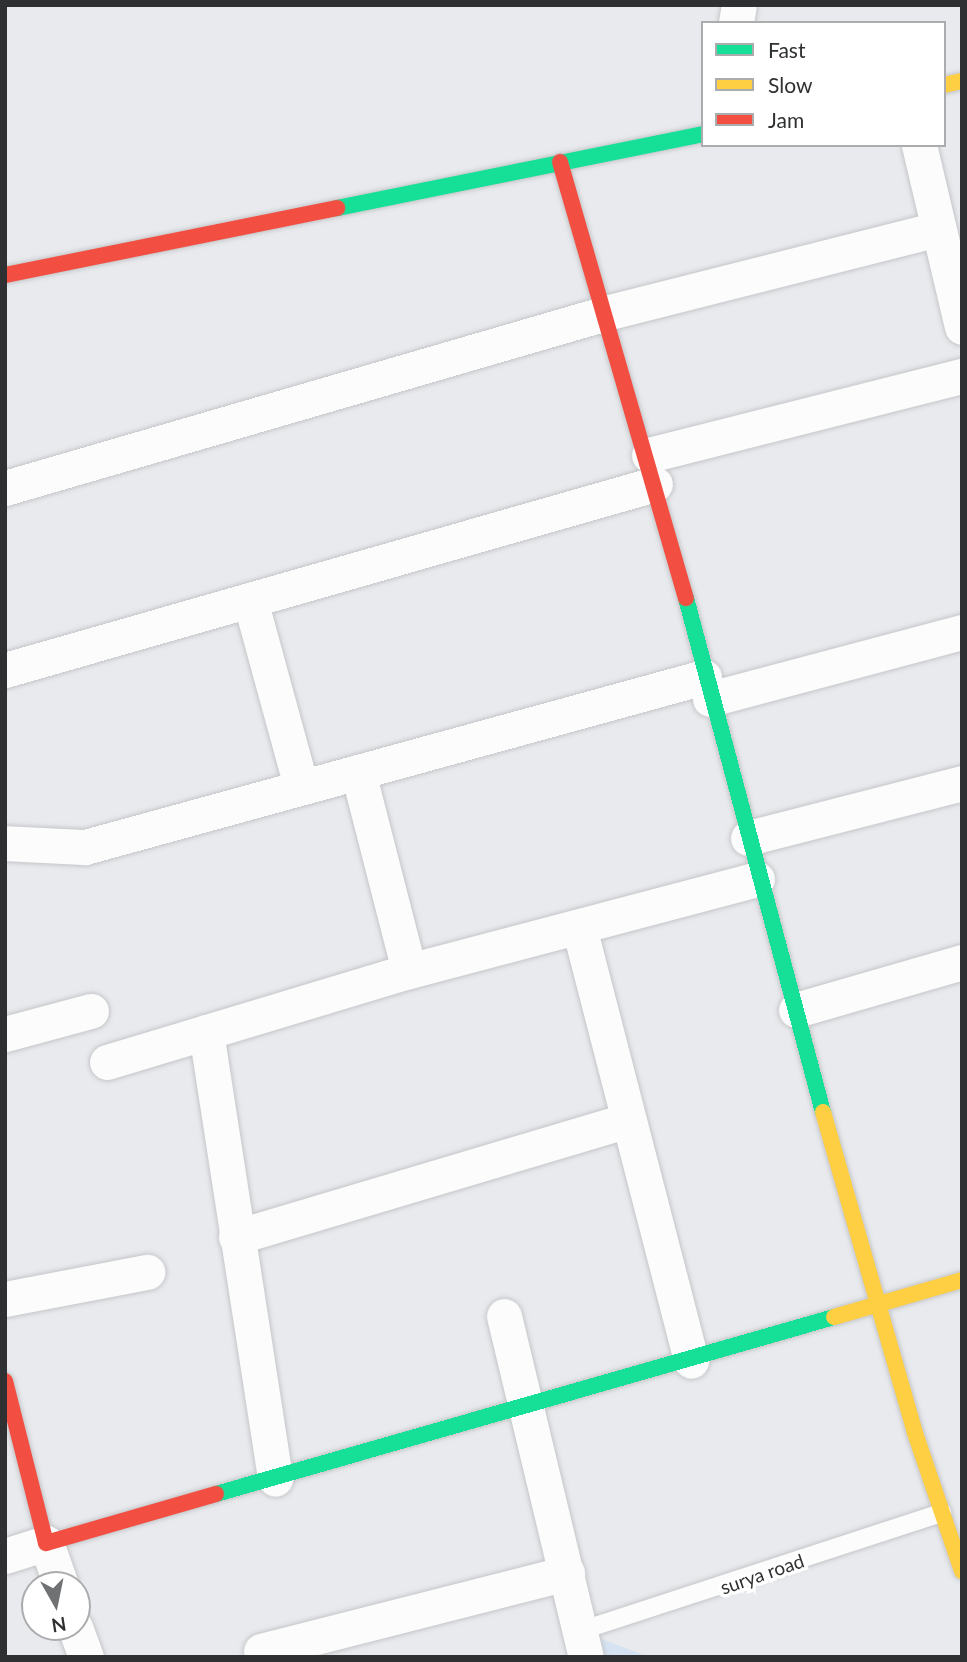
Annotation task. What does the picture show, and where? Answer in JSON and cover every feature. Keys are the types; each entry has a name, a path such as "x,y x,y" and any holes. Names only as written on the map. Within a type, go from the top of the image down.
{"street":[{"path":"5,275 701,134"},
{"path":"919,147 962,327"},
{"path":"560,162 652,469 757,879 942,1513 962,1571"},
{"path":"5,488 606,313 938,229"},
{"path":"5,670 250,600 652,469 962,376"},
{"path":"250,600 301,787"},
{"path":"5,843 85,847 358,772 707,688 962,632"},
{"path":"358,772 409,971"},
{"path":"748,838 961,787"},
{"path":"107,1062 409,971 757,879"},
{"path":"579,927 625,1121 691,1362"},
{"path":"796,1010 962,962"},
{"path":"5,1034 91,1011"},
{"path":"206,1032 275,1479"},
{"path":"236,1237 625,1121"},
{"path":"5,1299 147,1272"},
{"path":"5,1556 883,1307 962,1280"},
{"path":"504,1316 583,1644"},
{"path":"5,1381 46,1543 56,1571"},
{"path":"261,1651 567,1573"}],"lane":[{"name":"surya road","path":"583,1644 942,1513"}],"shaded area":[{"path":"580,1631 649,1657 585,1657"}],"traffic: fast":[{"path":"337,208 701,134"},
{"path":"686,598 823,1112"},
{"path":"216,1494 834,1317"}],"traffic: slow":[{"path":"946,85 962,81"},
{"path":"823,1112 915,1433 962,1571"},
{"path":"834,1317 962,1280"}],"traffic: jam":[{"path":"560,162 686,598"},
{"path":"5,275 337,208"},
{"path":"5,1381 46,1543 216,1494"}]}
